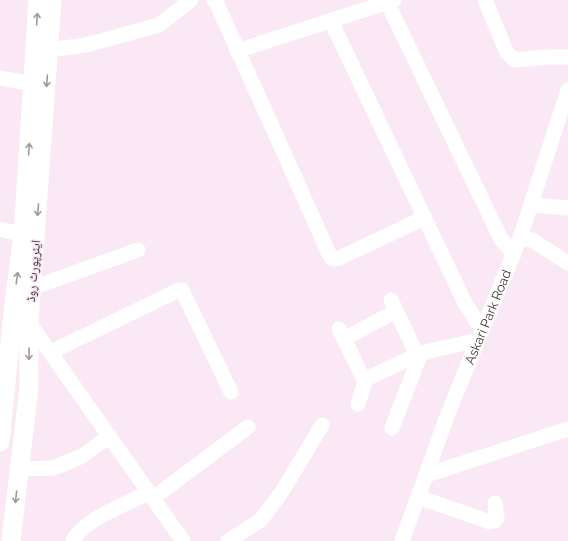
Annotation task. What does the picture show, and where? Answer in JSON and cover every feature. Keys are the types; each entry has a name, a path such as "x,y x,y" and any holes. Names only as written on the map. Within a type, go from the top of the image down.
{"main road":[{"name":"ایئرپورٹ روڈ","path":"0,433 4,366 23,235 38,0"},
{"name":"ایئرپورٹ روڈ","path":"11,541 28,387 29,321 52,0"}],"street":[{"path":"49,50 86,45 159,25 191,0"},
{"path":"214,0 331,258 337,259 424,218"},
{"path":"485,0 507,53 515,60 568,57"},
{"path":"237,51 390,1 501,239 514,254"},
{"path":"331,21 480,335 419,354 364,380"},
{"path":"0,78 33,84"},
{"name":"Askari Park Road","path":"402,541 449,411 520,238 568,90"},
{"path":"531,205 568,208"},
{"path":"0,229 23,235"},
{"path":"520,238 532,240 568,263"},
{"path":"32,288 138,250"},
{"path":"51,352 165,296 182,290 231,392"},
{"path":"14,302 29,321 184,541"},
{"path":"358,404 365,382 342,334 394,306 419,354 392,428"},
{"path":"228,541 261,520 282,490 322,425"},
{"path":"73,541 79,532 96,520 151,496 248,427"},
{"path":"426,475 568,429"},
{"path":"19,469 54,468 82,456 110,436"},
{"path":"418,497 490,522 495,521 497,518 495,503"}]}
